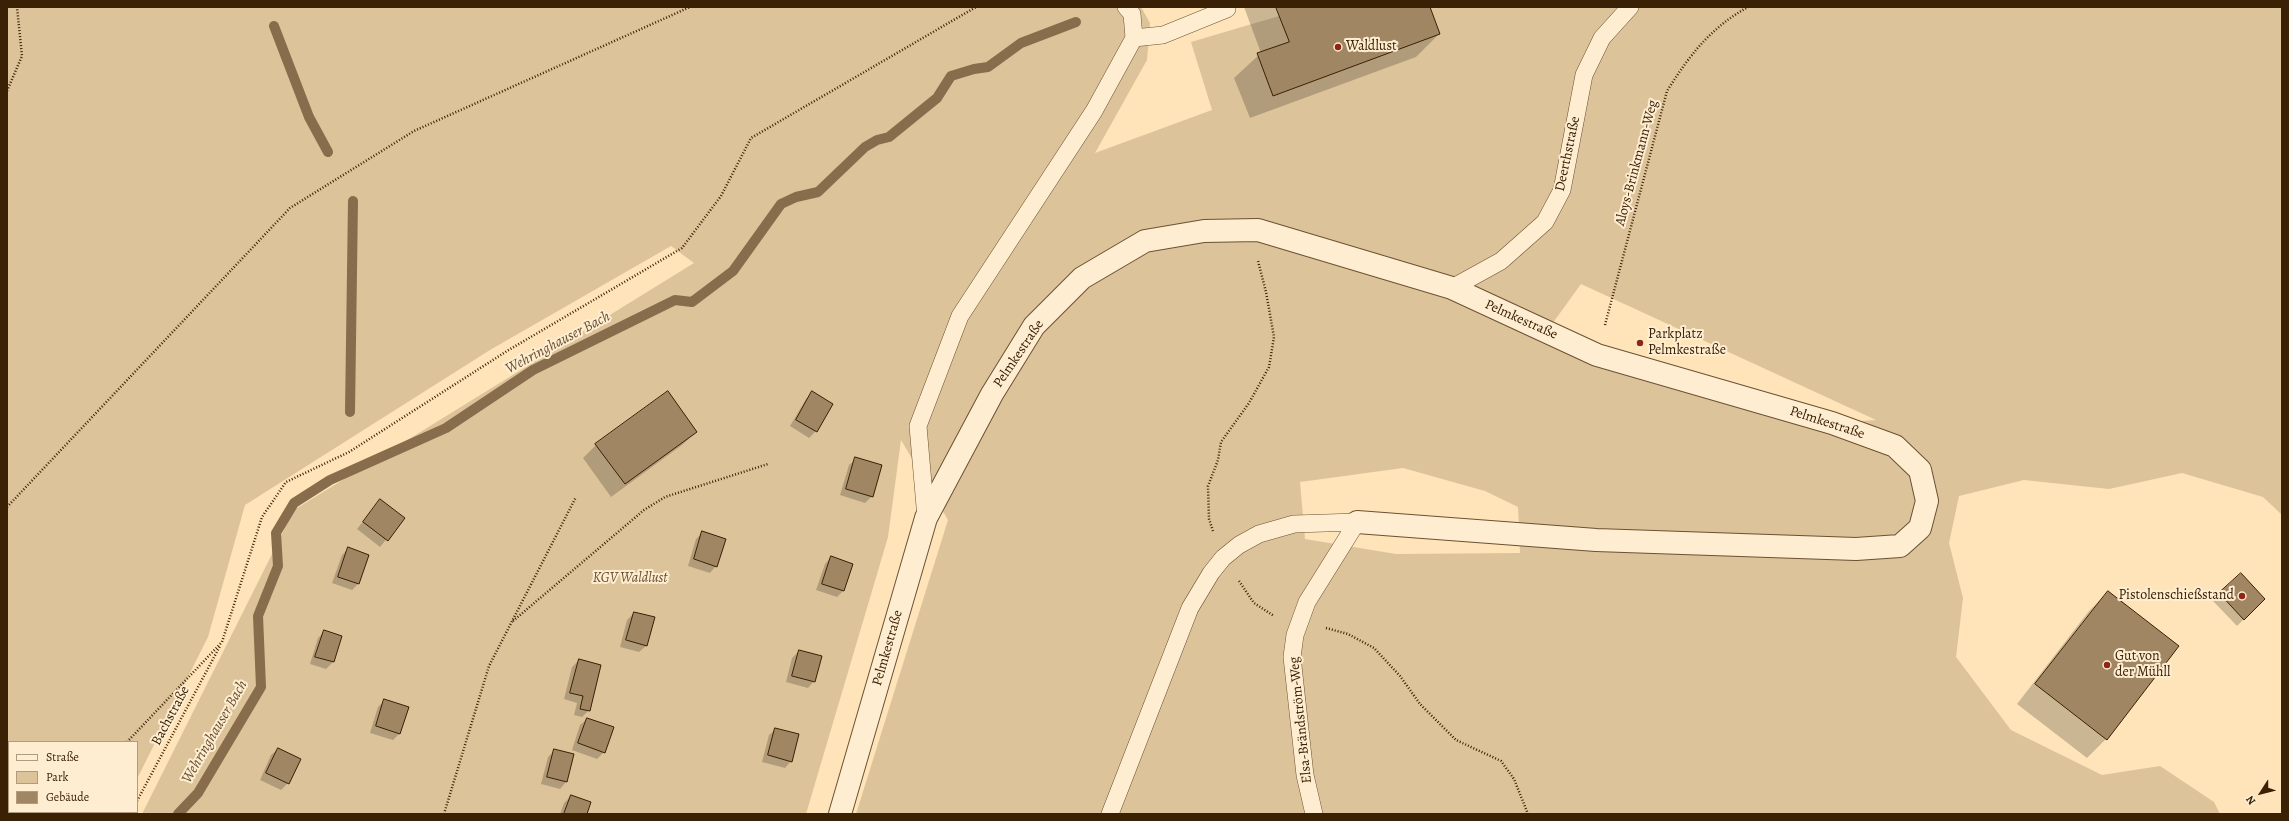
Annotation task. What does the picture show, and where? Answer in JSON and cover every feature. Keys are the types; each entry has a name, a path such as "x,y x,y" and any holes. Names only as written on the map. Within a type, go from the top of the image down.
{"street":[{"name":"Pelmkestraße","path":"840,814 926,518 992,394 1034,326 1082,278 1145,241 1204,231 1258,230 1452,288 1597,355 1832,423 1895,446 1920,470 1927,501 1920,528 1900,546 1856,549 1596,540 1357,522"}],"lane":[{"path":"926,518 918,426 960,316 1094,111 1134,38 1132,14 1126,7"},
{"name":"Deerthstraße","path":"1452,288 1501,261 1545,222 1562,190 1584,75 1602,38 1630,7"},
{"path":"1134,38 1163,35 1227,9"},
{"path":"1110,814 1190,608 1211,573 1223,558 1239,545 1258,534 1294,524 1357,522"},
{"name":"Elsa-Brändström-Weg","path":"1314,814 1305,775 1292,657 1298,628 1307,602 1357,522"}],"path":[{"path":"7,91 22,56 17,7"},
{"path":"7,507 290,208 414,131 690,7"},
{"name":"Bachstraße","path":"138,798 222,642 262,517 286,482 349,452 507,351 682,248 721,196 752,138 976,7"},
{"name":"Aloys-Brinkmann-Weg","path":"1597,355 1667,91 1687,59 1721,24 1748,7"},
{"path":"1258,230 1258,261 1266,292 1274,337 1269,367 1249,403 1221,442 1218,460 1208,486 1209,519 1223,558 1254,603 1289,626 1298,628 1328,628 1348,634 1374,648 1400,676 1420,704 1456,740 1501,761 1514,779 1528,814"},
{"path":"512,623 644,510 665,497 768,464"},
{"path":"444,814 489,666 576,497"},
{"path":"128,741 222,642"}],"green space":[{"name":"KGV Waldlust","path":"7,7 1141,7 1150,23 1147,60 1095,153 1212,110 1191,42 1279,16 1276,7 2282,7 2282,515 2263,497 2182,473 2109,489 2024,480 1959,496 1949,543 1963,598 1956,657 2011,730 2102,775 2160,766 2214,802 2220,814 856,814 948,520 901,440 888,537 806,814 142,814 294,510 694,263 671,246 490,350 245,505 208,637 138,777 138,741 8,741 8,813 117,813 7,814","holes":["1581,284 1876,420 1832,423 1547,331","1403,468 1485,491 1518,507 1520,553 1396,554 1305,539 1300,482"]}],"building":[{"name":"Waldlust","path":"1276,7 1430,7 1440,34 1273,96 1257,53 1289,42"},
{"path":"668,391 697,432 625,484 595,444"},
{"path":"812,391 833,404 817,432 796,420"},
{"path":"855,457 882,465 873,497 846,489"},
{"path":"380,499 405,518 388,541 363,522"},
{"path":"702,531 726,539 717,567 694,559"},
{"path":"348,547 369,555 359,584 338,577"},
{"path":"831,556 853,564 844,591 822,584"},
{"name":"Pistolenschießstand","path":"2241,573 2265,599 2244,620 2219,593"},
{"name":"Gut von der Mühll","path":"2108,591 2179,646 2107,740 2035,684"},
{"path":"634,612 655,617 647,646 626,640"},
{"path":"324,630 342,636 334,662 315,657"},
{"path":"799,650 822,656 815,682 792,676"},
{"path":"579,659 601,665 590,711 580,709 583,696 570,693"},
{"path":"384,699 409,707 400,734 376,726"},
{"path":"587,718 614,727 605,753 578,743"},
{"path":"775,728 799,734 792,762 768,755"},
{"path":"278,748 301,759 289,784 266,773"},
{"path":"554,749 574,754 567,782 547,777"},
{"path":"571,795 591,802 587,814 564,814"}],"waterway":[{"name":"Wehringhauser Bach","path":"178,814 198,793 261,687 258,616 278,566 276,533 294,503 330,480 446,428 533,370 675,300 692,302 733,271 781,204 796,197 818,192 865,147 877,140 889,137 937,98 951,76 974,69 988,67 1021,43 1076,22"},
{"path":"274,26 309,117 328,152"},
{"path":"350,412 353,201"}],"place":[{"name":"Waldlust","path":"1338,47"},
{"name":"Parkplatz Pelmkestraße","path":"1640,343"},
{"name":"Pistolenschießstand","path":"2242,596"},
{"name":"Gut von der Mühll","path":"2107,665"}]}
